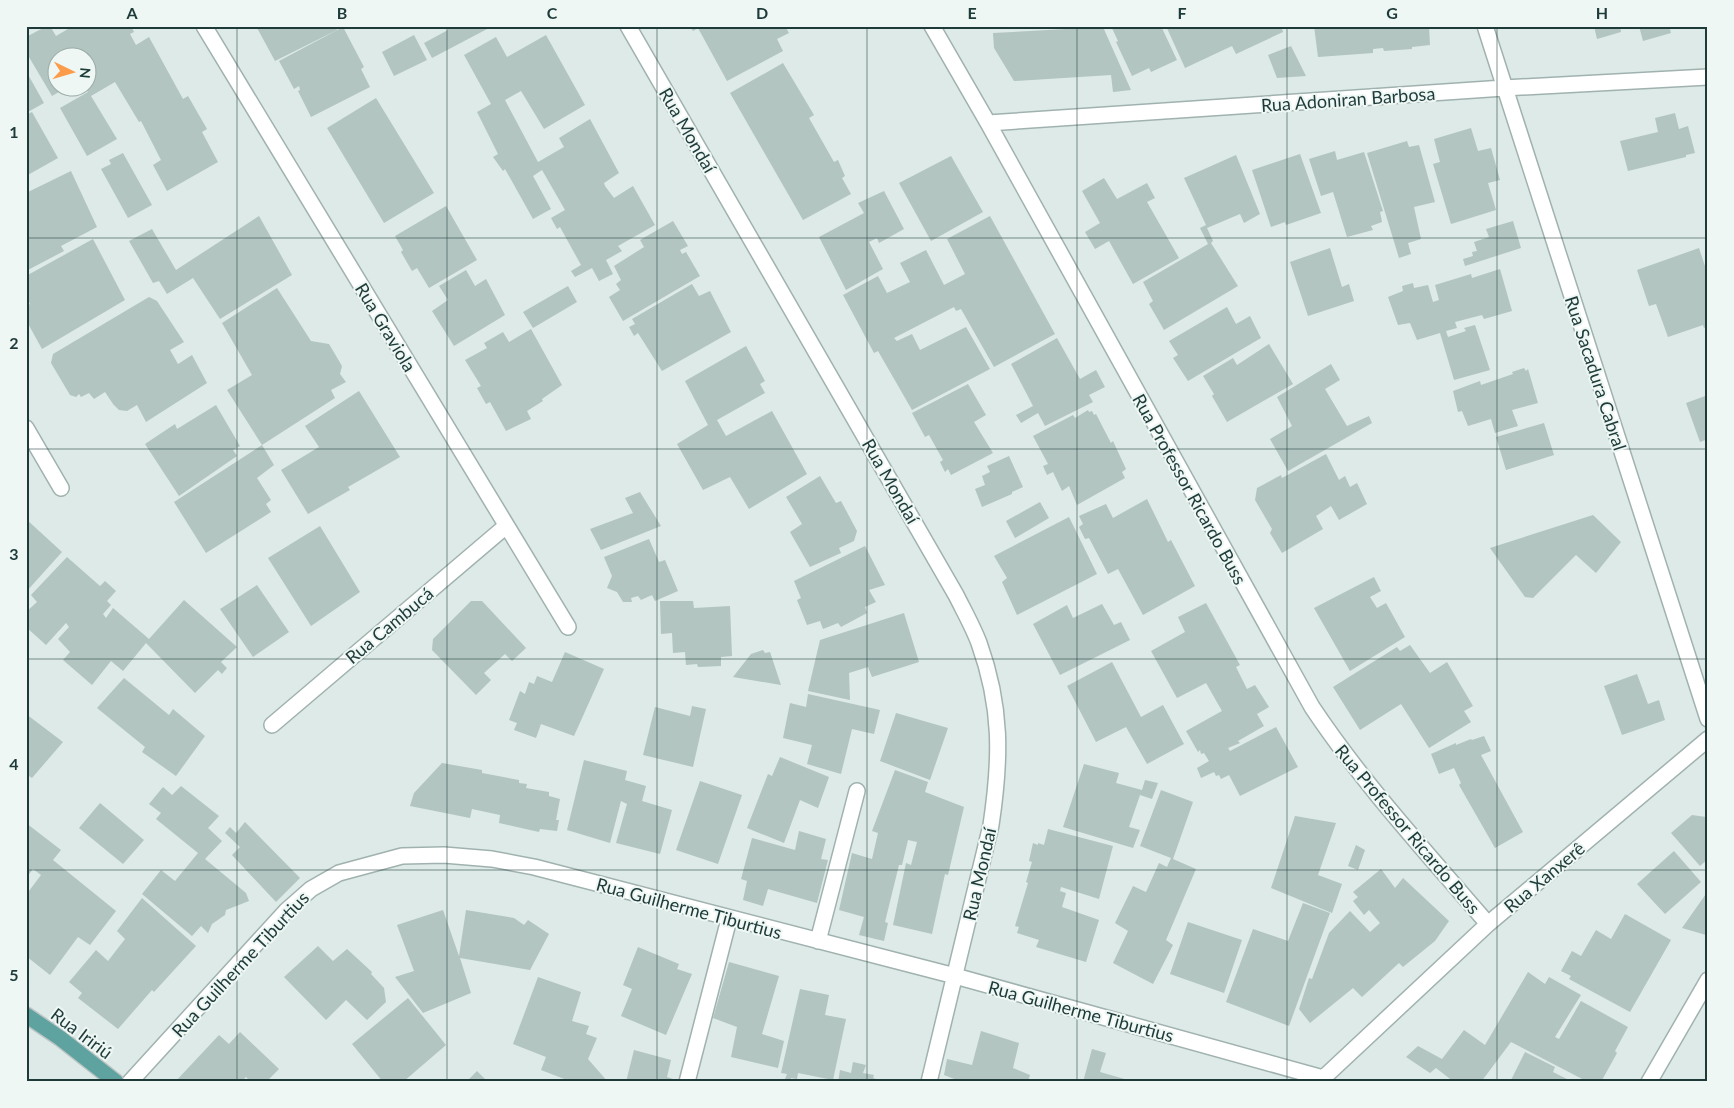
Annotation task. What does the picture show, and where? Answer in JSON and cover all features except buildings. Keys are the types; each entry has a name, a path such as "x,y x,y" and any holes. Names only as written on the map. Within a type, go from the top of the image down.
{"main road":[{"name":"Rua Iririú","path":"26,1015 60,1038 116,1082"}],"street":[{"name":"Rua Graviola","path":"204,26 568,627"},
{"name":"Rua Mondaí","path":"628,26 956,595 979,642 994,693 999,732 997,786 991,825 928,1082"},
{"name":"Rua Professor Ricardo Buss","path":"932,26 988,123 1312,707 1339,747 1364,779 1488,924"},
{"name":"Rua Sacadura Cabral","path":"1485,26 1708,719"},
{"name":"Rua Adoniran Barbosa","path":"988,123 1504,88 1708,77"},
{"path":"26,428 60,488"},
{"name":"Rua Cambucá","path":"272,725 506,526"},
{"name":"Rua Xanxerê","path":"1321,1080 1488,924 1708,739"},
{"path":"818,941 856,791"},
{"name":"Rua Guilherme Tiburtius","path":"130,1082 286,911 312,889 339,873 374,863 402,856 444,855 492,859 534,867 955,976 1321,1080"},
{"path":"687,1082 729,919"},
{"path":"1649,1082 1708,980"}]}
